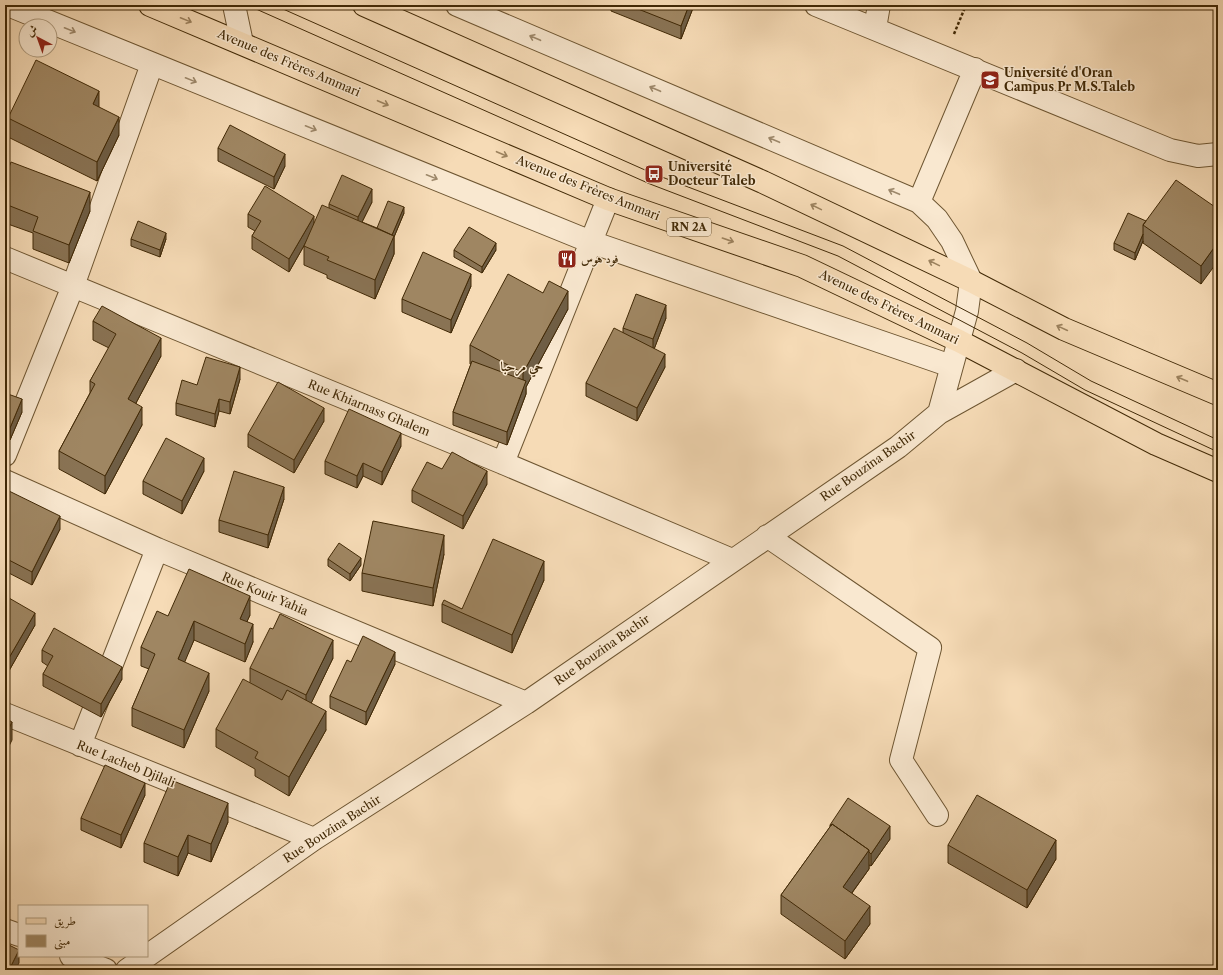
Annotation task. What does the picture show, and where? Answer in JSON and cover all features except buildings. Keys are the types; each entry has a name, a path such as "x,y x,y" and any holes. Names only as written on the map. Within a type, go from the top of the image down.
{"main road":[{"name":"Avenue des Frères Ammari","path":"150,5 608,199 802,266 959,341 1156,444 1218,471"},
{"path":"364,5 763,182 971,281 1064,329 1218,394"}],"street":[{"path":"8,5 591,242 951,366"},
{"path":"234,5 242,43"},
{"path":"457,5 920,202 937,219 952,241 971,281 967,311 939,413"},
{"path":"816,5 945,56 1170,150 1198,156 1218,154"},
{"path":"875,28 879,5"},
{"path":"5,455 73,286 152,64"},
{"path":"920,202 975,69"},
{"path":"503,463 608,199"},
{"name":"Rue Khiarnass Ghalem","path":"5,258 503,463 732,560"},
{"name":"Rue Bouzina Bachir","path":"148,955 314,839 526,703 898,447 939,413 1016,370"},
{"name":"Rue Kouir Yahia","path":"5,481 157,549 526,703"},
{"path":"767,536 930,648 901,760 937,816"},
{"path":"80,745 157,549"},
{"name":"Rue Lacheb Djilali","path":"5,714 314,839"},
{"path":"5,930 18,935"},
{"path":"74,957 106,970"},
{"name":"Rue Bouzina Bachir","path":"127,970 146,957"}],"path":[{"path":"945,56 966,5"}],"tram line":[{"path":"247,5 650,184 838,256 1022,353 1085,390 1218,452"},
{"path":"274,5 654,174 843,246 1027,343 1091,381 1218,440"}],"place":[{"name":"Université d'Oran Campus Pr M.S.Taleb","path":"990,80"},
{"name":"Université Docteur Taleb","path":"654,174"},
{"name":"فود هوس","path":"567,259"}],"district":[{"name":"حي مرحبا","path":"522,366"}]}
